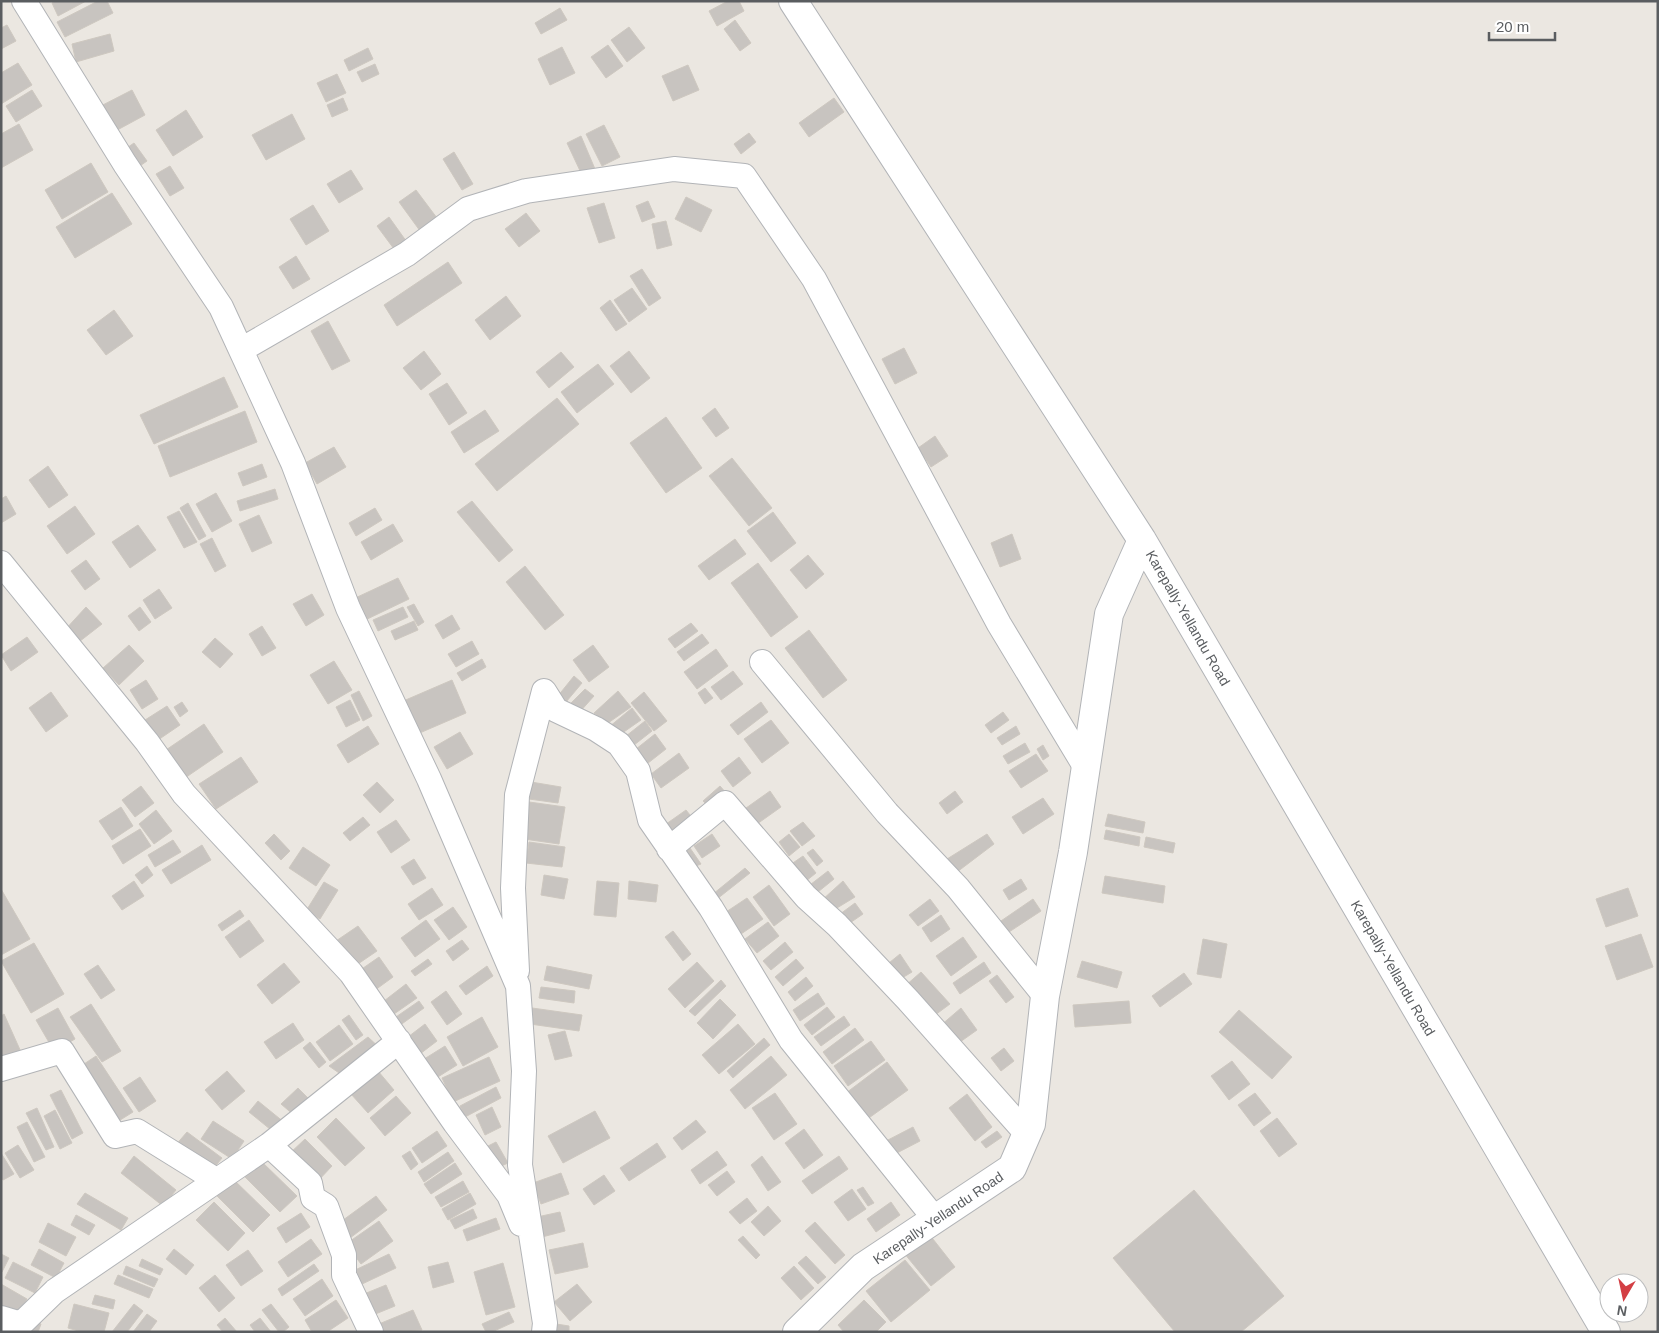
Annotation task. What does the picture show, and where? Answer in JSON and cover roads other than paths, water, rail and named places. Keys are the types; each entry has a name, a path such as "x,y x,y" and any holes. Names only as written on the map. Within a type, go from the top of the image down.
{"street":[{"path":"24,1 125,164 221,307 293,463 348,608 429,779 518,986"},
{"path":"793,1 1142,540"},
{"path":"241,350 407,254 468,209 526,191 674,169 744,176 814,280 999,624 1086,768"},
{"name":"Karepally-Yellandu Road","path":"797,1332 863,1267 1012,1168 1027,1134 1031,1124 1045,996 1073,852 1109,614 1142,540"},
{"name":"Karepally-Yellandu Road","path":"1142,540 1606,1332"},
{"path":"1,563 147,742 184,794 351,973 455,1123 509,1195 533,1251"},
{"path":"762,662 887,813 958,888 1045,996"},
{"path":"544,1332 545,1323 520,1165 524,1072 513,888 517,795 544,691 556,710 596,729 620,744 638,771 650,820 710,908 791,1040 935,1220"},
{"path":"669,849 725,803 800,890 837,925 908,1000 1027,1134"},
{"path":"1,1318 21,1324 55,1290 269,1145 399,1041"},
{"path":"1,1070 62,1051 115,1136 137,1131 216,1180"},
{"path":"269,1145 310,1183 313,1198 326,1206 344,1255 344,1275 372,1332"}]}
